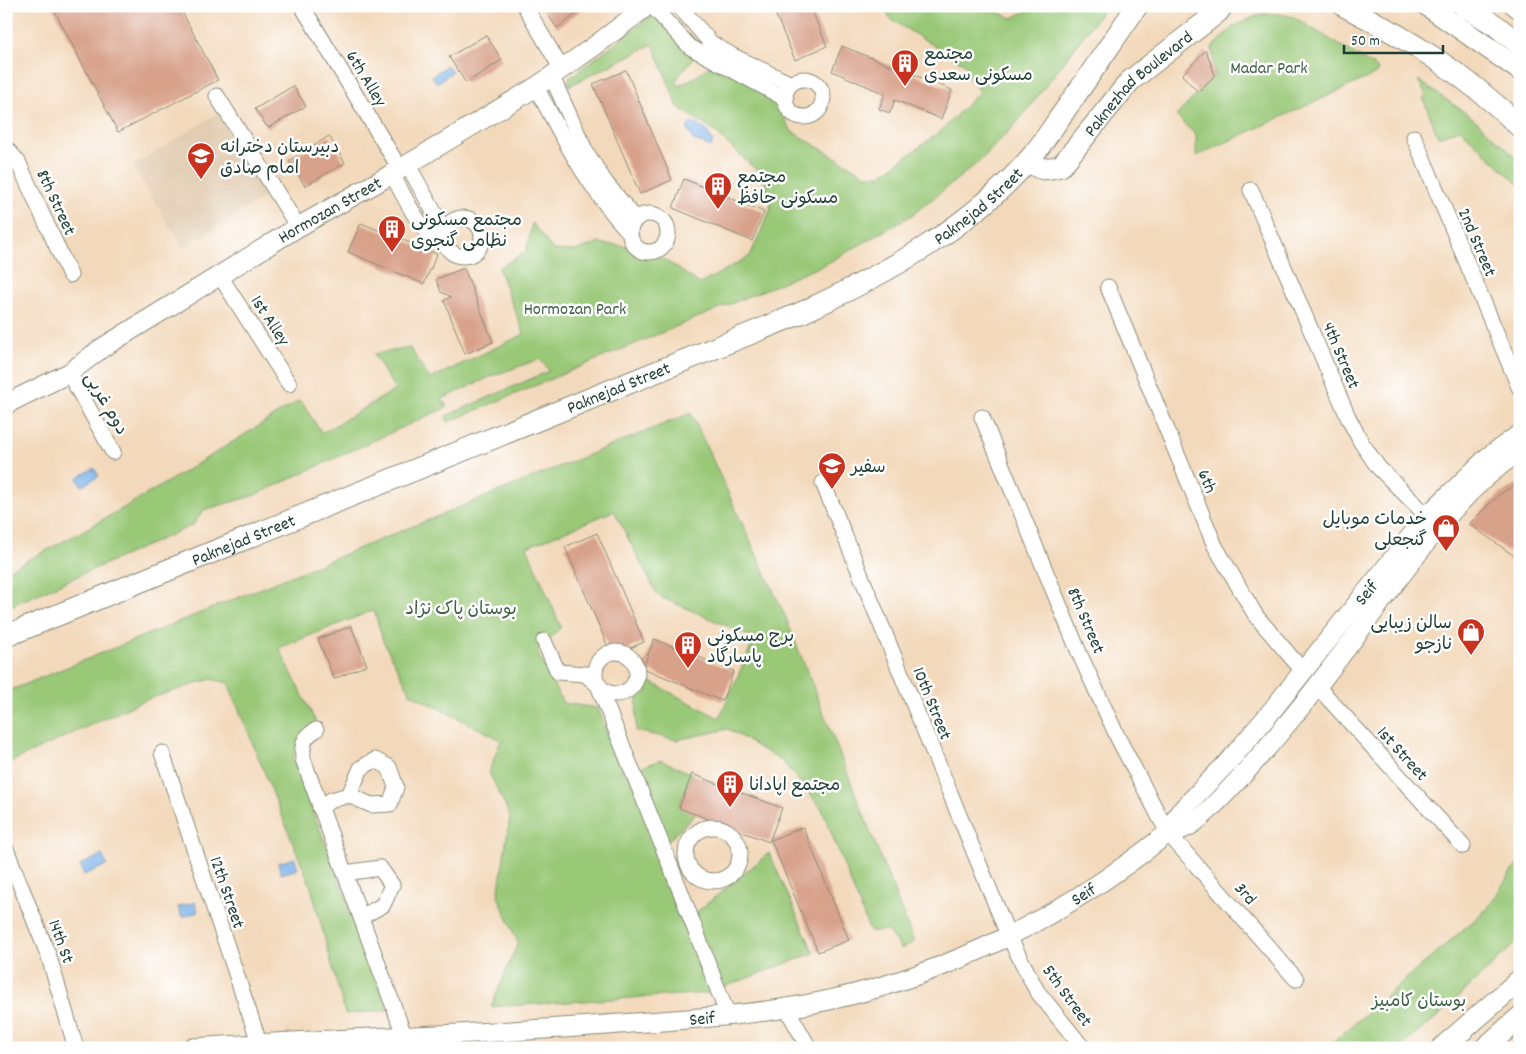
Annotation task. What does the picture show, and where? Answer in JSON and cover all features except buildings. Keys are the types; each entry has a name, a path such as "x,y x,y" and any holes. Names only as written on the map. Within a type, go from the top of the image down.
{"main road":[{"name":"Paknejad Street","path":"6,636 801,312 859,286 928,245 991,198 1033,155 1089,77 1136,6"},
{"name":"Paknezhad Boulevard","path":"1033,155 1032,161 1036,168 1040,170 1061,166 1130,81 1218,12 1222,6"},
{"path":"1344,6 1385,27 1457,73 1483,92 1520,127"},
{"path":"1428,6 1520,70"},
{"path":"1464,6 1495,25 1520,45"},
{"path":"1089,77 1097,88 1109,92 1130,81"},
{"path":"1442,1048 1520,980"},
{"path":"1485,1048 1499,1040 1520,1018"}],"street":[{"name":"6th Alley","path":"302,6 400,170 424,228 435,241 446,239"},
{"path":"525,6 557,73 581,157"},
{"name":"Hormozan Street","path":"6,404 69,373 102,348 298,227 400,170 557,73 647,6"},
{"path":"652,6 690,47 707,49 733,56 791,84 803,79 815,83 822,93 822,105 815,114 803,118 792,113 786,99 707,49 679,6"},
{"path":"1512,6 1520,12"},
{"path":"786,99 791,84"},
{"path":"536,86 581,157 607,209 633,226"},
{"path":"217,96 298,227"},
{"name":"2nd Street","path":"1414,137 1520,389"},
{"name":"8th Street","path":"6,148 18,162 70,275"},
{"name":"4th Street","path":"1251,190 1348,416 1361,442 1378,468 1432,521"},
{"name":"1st Alley","path":"220,276 289,384"},
{"name":"6th","path":"1108,287 1215,546 1256,616 1310,678"},
{"name":"دوم غربی","path":"69,373 113,452"},
{"name":"8th Street","path":"982,417 1118,738 1168,832"},
{"name":"Seif","path":"193,1048 260,1046 404,1035 437,1041 558,1029 728,1016 787,1009 838,998 908,978 1009,937 1092,889 1168,832 1179,813 1310,678 1432,521 1481,463 1520,434"},
{"name":"Seif","path":"1432,521 1520,451"},
{"name":"10th Street","path":"823,483 1009,937"},
{"path":"544,641 558,672 585,674 598,685 682,894 728,1016"},
{"name":"1st Street","path":"1310,678 1462,846"},
{"path":"316,730 308,734 302,747 303,759 404,1035"},
{"name":"12th Street","path":"162,753 260,1046"},
{"path":"320,808 331,800 348,795"},
{"name":"3rd","path":"1168,832 1296,979"},
{"name":"14th St","path":"6,849 49,957 76,1048"},
{"path":"345,873 380,868 392,885 383,905 361,917"},
{"path":"682,894 699,877"},
{"name":"5th Street","path":"1009,937 1037,991 1083,1048"},
{"path":"787,1009 809,1048"}],"shaded area":[{"name":"دبیرستان دخترانه امام صادق","path":"218,113 269,194 183,248 133,166"}],"green space":[{"name":"Hormozan Park","path":"884,6 983,6 1012,18 1037,6 1106,6 1022,117 980,161 912,215 826,264 448,422 446,416 549,371 540,359 492,376 442,399 447,407 255,495 204,510 193,525 6,608 6,571 119,511 300,400 322,433 395,390 374,354 410,348 430,379 524,334 498,268 526,252 532,223 553,250 575,251 598,243 633,247 667,261 700,284 750,256 771,208 762,175 715,132 678,107 653,44 569,86 569,78 660,9 698,52 676,80 678,86 697,76 715,61 772,94 791,131 866,175 881,175 940,132 980,91 967,76 966,65 890,19"},
{"name":"Madar Park","path":"1262,14 1294,17 1377,68 1378,73 1196,156 1196,135 1176,116 1215,75 1212,47 1234,26"},
{"path":"1418,80 1473,118 1520,161 1520,186 1460,129 1438,137 1423,98 1426,95"},
{"name":"بوستان پاک نژاد","path":"691,413 786,618 914,942 901,949 887,930 870,932 822,809 783,762 728,729 677,740 636,731 637,675 719,718 755,638 658,596 614,511 527,547 561,627 537,652 563,703 598,708 623,774 661,760 692,774 679,807 696,814 654,854 682,924 769,853 814,953 708,993 491,1007 518,943 498,896 510,816 489,772 501,740 411,694 383,641 374,610 279,648 316,722 299,738 293,758 388,1010 345,1014 311,887 228,683 211,679 145,700 6,764 6,692"},
{"name":"بوستان کامبیز","path":"1520,862 1520,939 1437,1017 1399,1048 1326,1048 1488,908 1512,870"}],"water":[{"path":"447,65 452,72 437,83 432,76"},
{"path":"692,122 707,131 713,142 711,147 693,140 687,127"},
{"path":"94,468 99,476 82,486 77,478"},
{"path":"102,855 107,865 84,875 80,865"},
{"path":"295,858 298,869 281,874 278,863"},
{"path":"195,902 198,912 182,917 178,907"}],"place":[{"name":"مجتمع مسکونی سعدی","path":"905,87"},
{"name":"دبیرستان دخترانه امام صادق","path":"201,180"},
{"name":"مجتمع مسکونی حافظ","path":"718,210"},
{"name":"مجتمع مسکونی نظامی گنجوی","path":"392,253"},
{"name":"سفیر","path":"832,490"},
{"name":"خدمات موبایل گنجعلی","path":"1446,552"},
{"name":"سالن زیبایی نازجو","path":"1471,656"},
{"name":"برج مسکونی پاسارگاد","path":"688,669"},
{"name":"مجتمع اپادانا","path":"730,808"}]}
